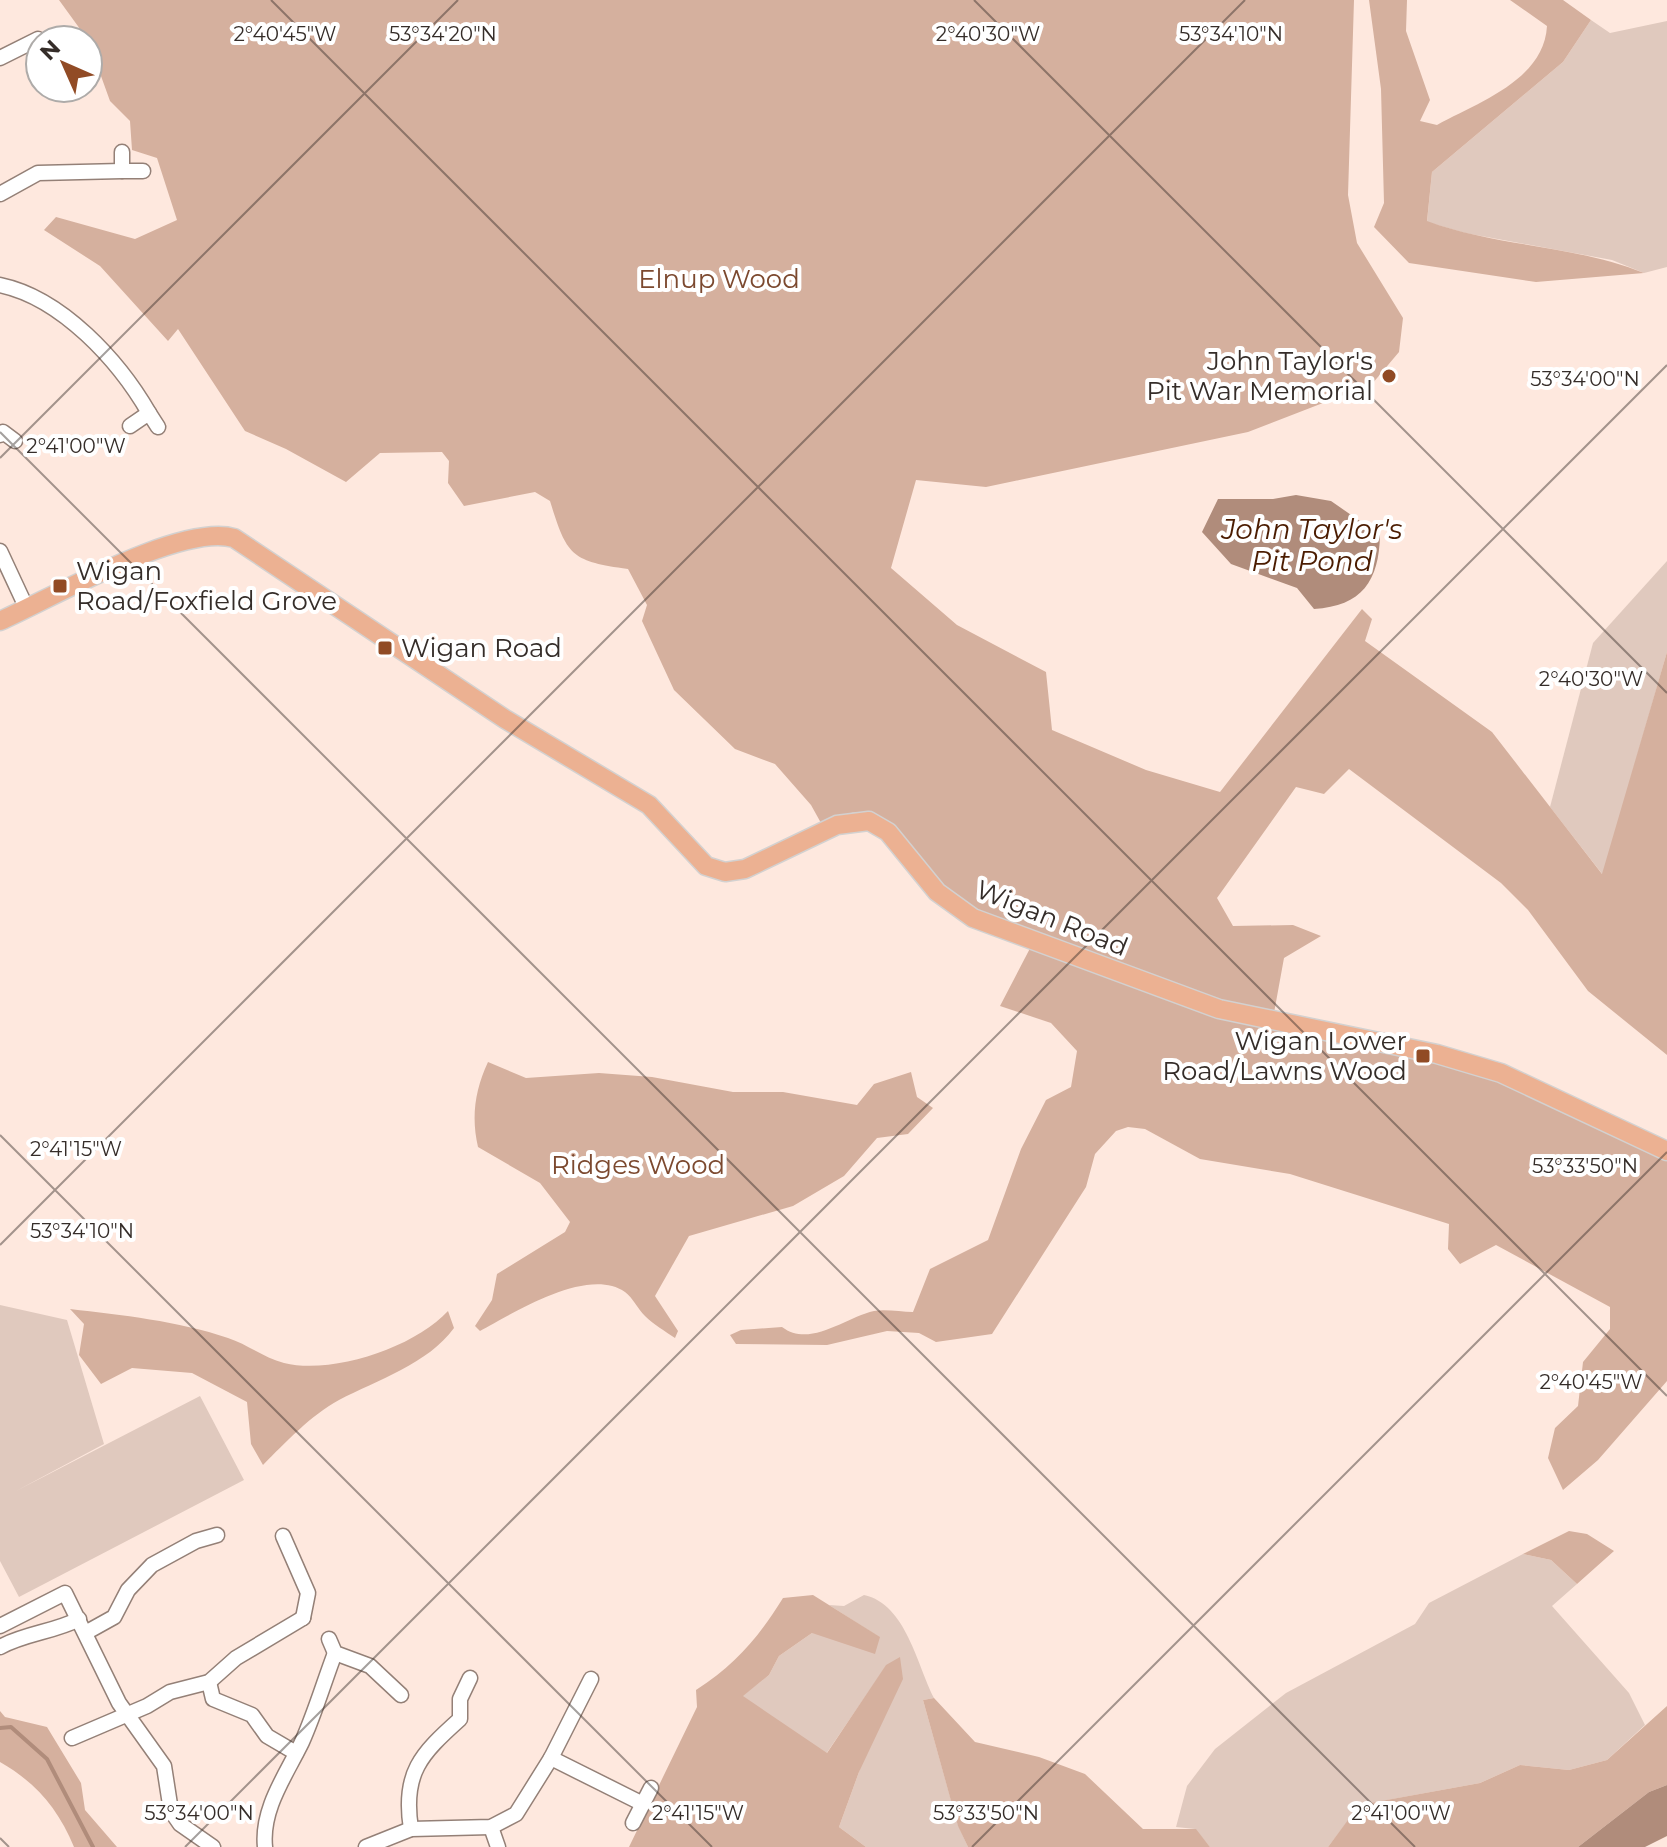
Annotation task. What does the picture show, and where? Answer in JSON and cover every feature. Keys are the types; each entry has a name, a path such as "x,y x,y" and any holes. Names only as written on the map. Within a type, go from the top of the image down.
{"main road":[{"name":"Wigan Road","path":"0,621 114,568 184,541 215,534 234,538 505,719 649,805 706,866 725,872 745,869 837,825 869,821 888,832 937,892 973,918 1194,1001 1243,1015 1469,1062 1501,1073 1667,1151"}],"street":[{"path":"2,53 24,44"},
{"path":"122,152 122,171"},
{"path":"0,194 38,173 143,171"},
{"path":"0,285 36,300 81,330 123,372 158,427"},
{"path":"130,426 149,413"},
{"path":"0,551 27,609"},
{"path":"0,1647 23,1635 114,1617 123,1587 152,1565 196,1541 217,1535"},
{"path":"72,1738 189,1684 209,1682 236,1658 309,1622 308,1593 283,1536"},
{"path":"0,1626 65,1593 126,1713 164,1766 171,1811 180,1824 213,1847"},
{"path":"265,1847 263,1829 288,1763 296,1753 332,1646 370,1666 401,1695"},
{"path":"411,1829 407,1808 410,1778 437,1729 460,1719 460,1699 470,1678"},
{"path":"366,1847 411,1829 491,1827 516,1814 551,1758 591,1679"},
{"path":"209,1682 213,1699 252,1715 267,1736 296,1753"},
{"path":"551,1758 643,1804"},
{"path":"633,1823 651,1788"},
{"path":"491,1827 498,1847"}],"shaded area":[{"path":"1591,20 1610,33 1667,21 1667,267 1644,273 1612,260 1465,233 1427,222 1432,172 1563,62"},
{"path":"1667,561 1667,652 1603,875 1550,807 1593,643"},
{"path":"0,1305 67,1320 104,1444 16,1491 200,1396 244,1480 19,1597 0,1561"},
{"path":"1523,1554 1551,1560 1577,1584 1552,1606 1629,1693 1645,1725 1607,1760 1569,1770 1520,1765 1480,1783 1360,1805 1328,1847 1210,1847 1195,1829 1176,1827 1187,1786 1215,1749 1286,1693 1415,1624 1429,1603"},
{"path":"864,1595 890,1610 900,1623 934,1698 923,1700 958,1825 968,1847 866,1847 839,1827 859,1772 886,1666 826,1754 742,1696 769,1675 779,1656 812,1633 879,1637 829,1605 844,1606"}],"green space":[{"name":"Elnup Wood","path":"59,0 1354,0 1348,195 1357,243 1403,318 1399,352 1372,384 1248,432 986,487 916,480 891,568 957,625 1046,672 1052,730 1146,770 1220,792 1362,609 1372,619 1365,641 1492,732 1602,874 1667,652 1667,1055 1588,991 1528,910 1501,883 1349,769 1324,794 1296,787 1217,898 1233,926 1293,925 1321,936 1284,958 1272,1024 1470,1067 1667,1156 1667,1381 1598,1460 1563,1490 1548,1458 1555,1428 1578,1406 1583,1362 1610,1329 1610,1307 1496,1245 1460,1264 1448,1249 1449,1224 1290,1174 1200,1159 1145,1129 1128,1127 1116,1131 1095,1154 1086,1187 992,1334 936,1342 919,1333 887,1331 827,1345 736,1344 730,1335 741,1330 782,1327 793,1333 816,1333 874,1311 913,1312 930,1269 988,1240 1021,1149 1046,1100 1071,1087 1077,1051 1051,1023 1000,1006 1038,933 978,914 946,896 930,880 884,819 868,813 848,814 821,823 811,805 775,764 735,749 674,690 642,621 647,605 628,569 594,563 574,553 561,534 550,501 535,492 464,506 448,483 449,461 442,452 380,453 346,482 286,449 245,431 178,329 168,341 100,266 44,230 56,217 135,239 177,220 157,158 132,150 130,121 110,101 104,84 104,24 76,24"},
{"path":"1369,0 1407,0 1406,31 1430,100 1420,121 1437,125 1507,87 1534,61 1543,45 1547,26 1510,0 1563,0 1591,20 1563,62 1432,172 1427,221 1481,236 1591,257 1644,273 1536,282 1409,263 1374,227 1384,203 1381,89"},
{"name":"Ridges Wood","path":"488,1062 526,1078 599,1073 652,1077 733,1092 783,1092 857,1105 874,1084 911,1072 917,1097 933,1108 908,1134 877,1138 844,1176 793,1206 689,1236 655,1296 678,1331 675,1338 648,1319 625,1292 609,1285 571,1288 551,1295 480,1331 475,1326 492,1300 497,1274 565,1232 570,1222 540,1183 478,1147 476,1104"},
{"path":"70,1309 190,1327 235,1341 277,1361 304,1366 326,1365 372,1355 415,1336 448,1311 454,1328 443,1341 416,1361 318,1413 263,1465 251,1444 247,1402 192,1373 132,1368 101,1384 79,1355 84,1324"},
{"path":"1569,1531 1587,1534 1614,1551 1577,1584 1551,1560 1523,1554"},
{"path":"813,1595 880,1637 875,1654 812,1633 779,1656 769,1675 743,1696 827,1753 886,1665 900,1657 903,1679 859,1772 839,1827 866,1847 629,1847 697,1707 696,1690 745,1649 783,1598"},
{"path":"934,1698 975,1742 1039,1757 1085,1774 1143,1829 1196,1829 1210,1847 968,1847 958,1826 923,1700"},
{"path":"1667,1706 1667,1785 1649,1792 1578,1847 1328,1847 1359,1805 1480,1783 1520,1765 1569,1770 1607,1760"},
{"path":"0,1711 5,1717 47,1727 81,1783 85,1810 117,1847 74,1847 61,1820 44,1797 24,1778 0,1762"}],"water":[{"name":"John Taylor's Pit Pond","path":"1296,495 1331,501 1380,535 1376,566 1371,578 1365,588 1344,603 1314,609 1297,588 1231,564 1202,532 1218,499 1273,499"},
{"path":"1667,1785 1667,1836 1645,1847 1578,1847 1649,1792"}],"waterway":[{"path":"0,1728 11,1727 47,1759 93,1847"}],"place":[{"name":"John Taylor's Pit War Memorial","path":"1389,376"},
{"name":"Wigan Road/Foxfield Grove","path":"60,586"},
{"name":"Wigan Road","path":"385,648"},
{"name":"Wigan Lower Road/Lawns Wood","path":"1423,1056"}]}
